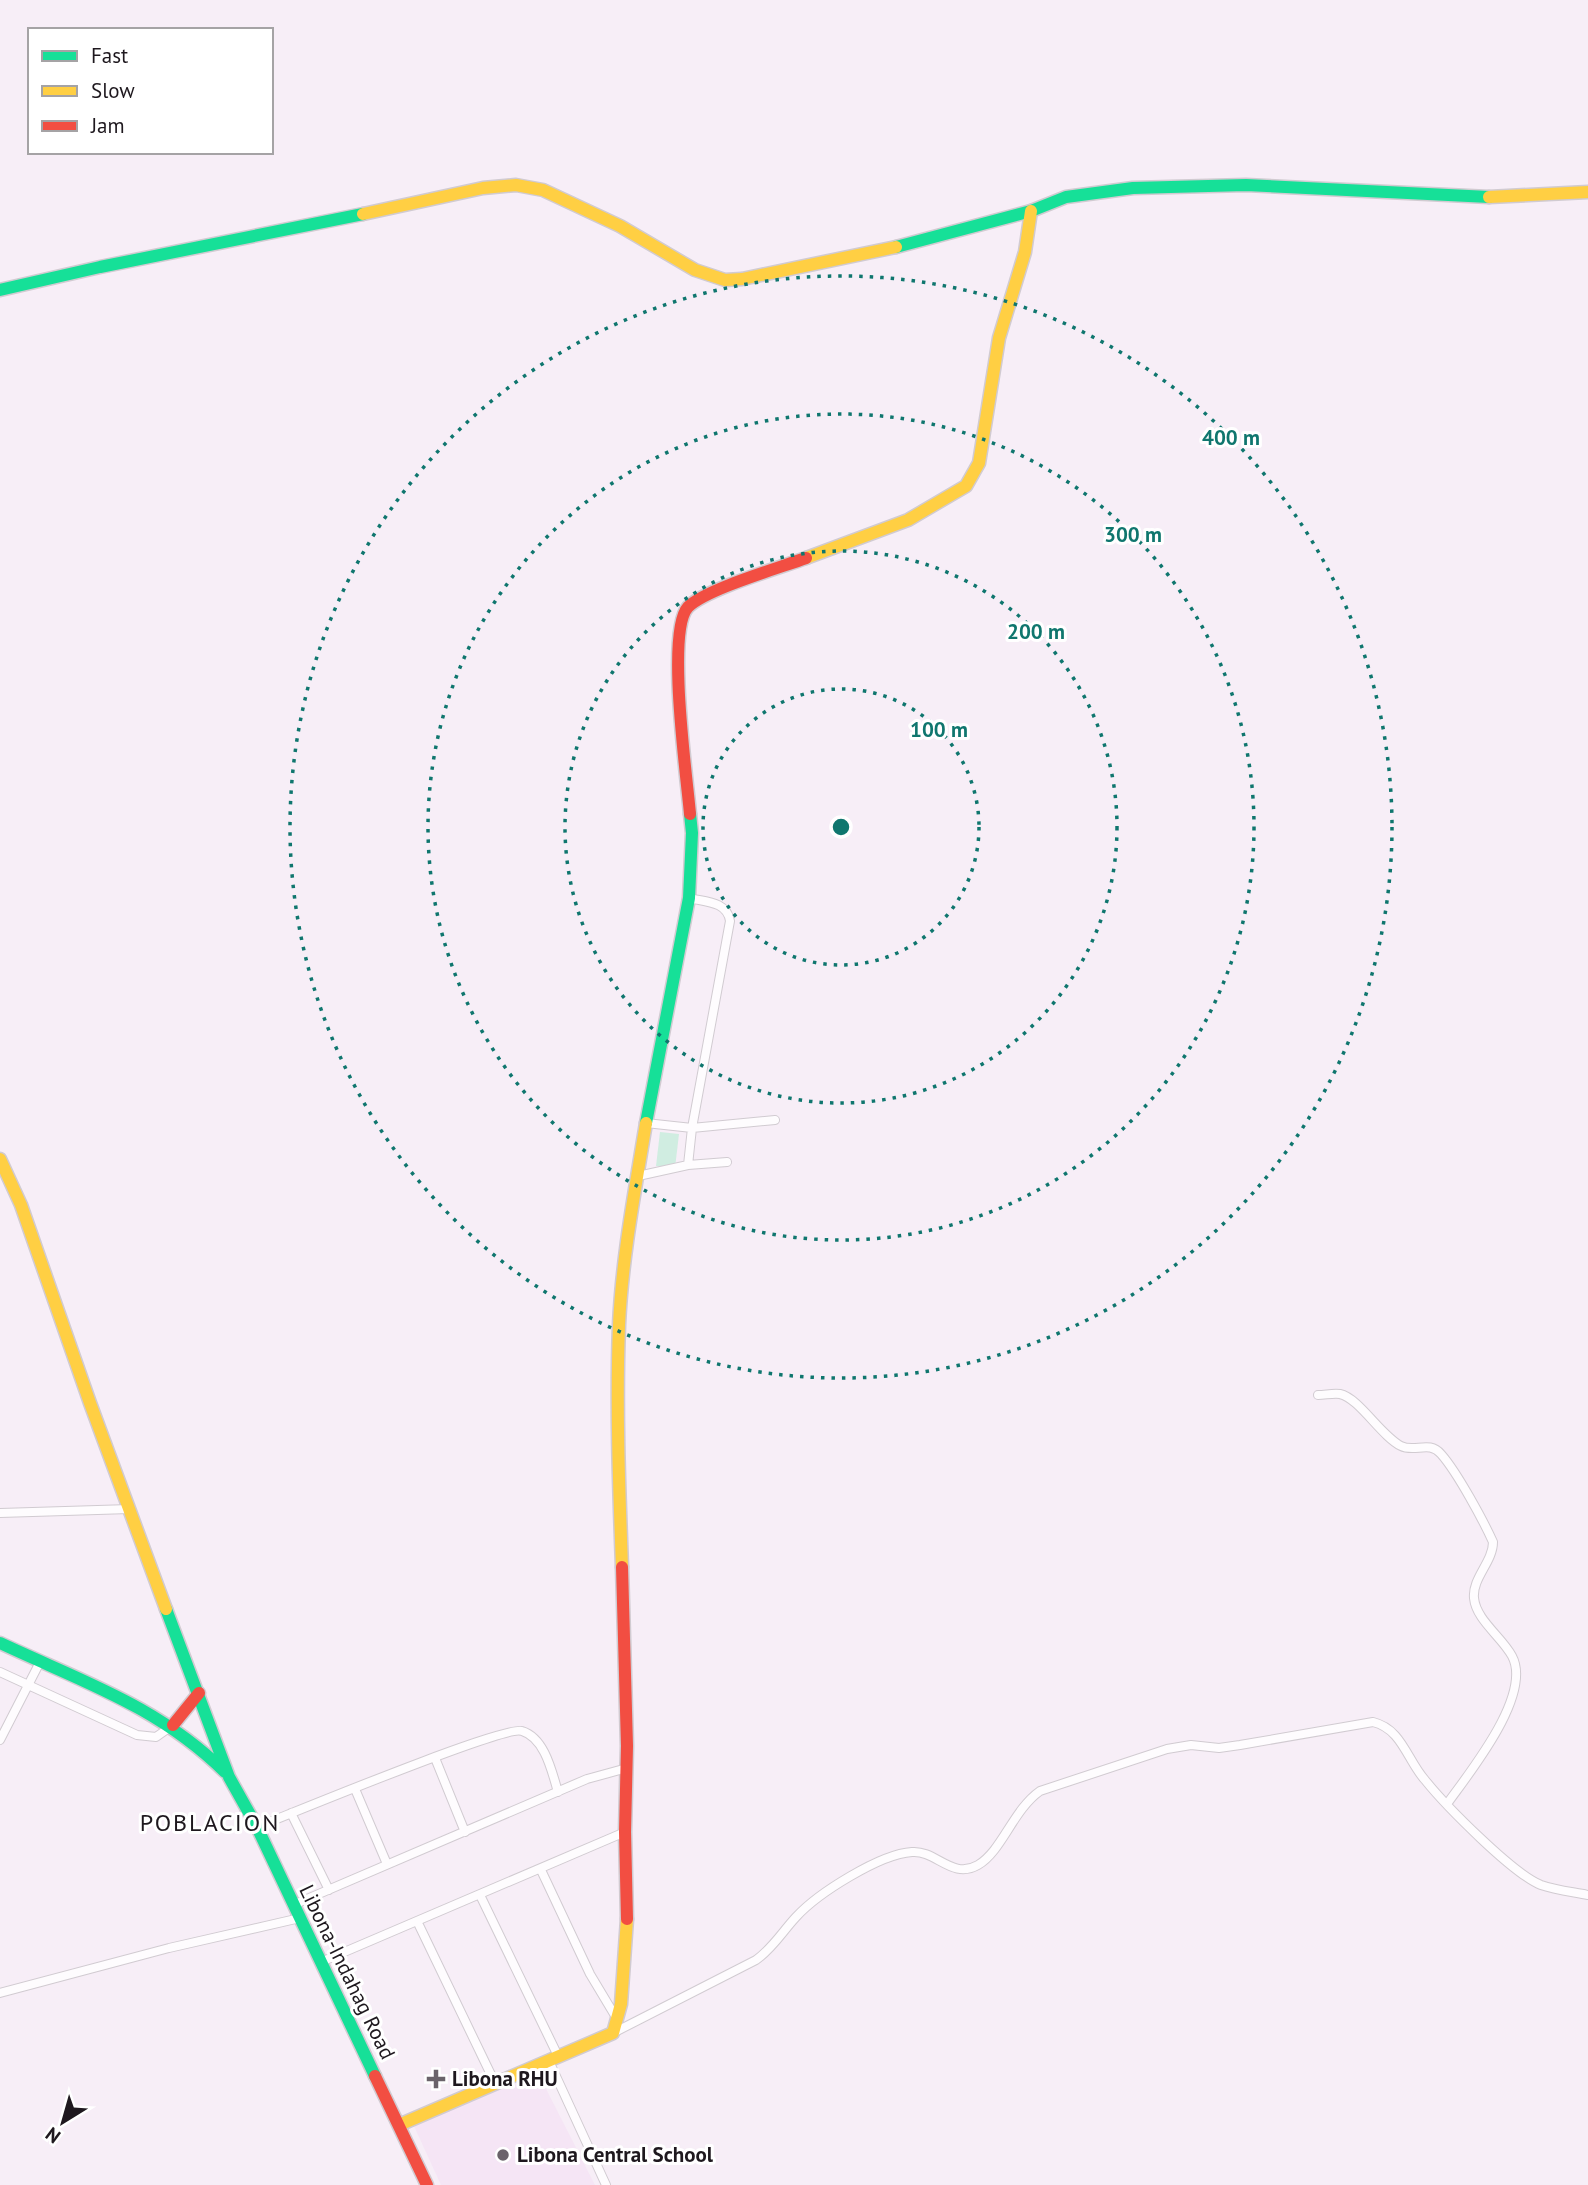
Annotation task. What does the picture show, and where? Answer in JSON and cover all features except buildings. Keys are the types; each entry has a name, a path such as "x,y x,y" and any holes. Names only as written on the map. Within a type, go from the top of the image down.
{"street":[{"path":"0,289 483,188 516,185 543,190 643,238 695,270 725,279 742,279 872,253 1031,212 1066,197 1133,188 1203,185 1320,187 1489,197 1588,192"},
{"path":"613,2033 624,1975 626,1936 627,1768 618,1444 619,1342 626,1249 646,1123 689,898 692,833 679,690 678,636 686,609 708,594 908,520 951,496 971,480 979,463 995,353 1029,238 1031,212"},
{"path":"688,1165 692,1128 730,921 728,911 722,906 689,898"},
{"path":"646,1123 692,1128 775,1120"},
{"path":"0,1159 21,1205 229,1777"},
{"path":"638,1176 688,1165 727,1162"},
{"path":"1318,1395 1338,1394 1348,1398 1401,1446 1426,1446 1437,1450 1453,1472 1493,1542 1492,1551 1475,1587 1474,1600 1485,1620 1512,1656 1517,1671 1516,1682 1501,1723 1447,1804"},
{"path":"0,1513 130,1509"},
{"path":"0,1643 173,1725 212,1758 229,1777"},
{"path":"0,1740 40,1662"},
{"path":"0,1672 137,1735 156,1737 173,1725 199,1693"},
{"path":"399,2125 613,2033 756,1961 774,1945 803,1909 843,1881 870,1867 911,1852 926,1854 952,1868 977,1865 990,1854 1026,1802 1040,1791 1167,1749 1191,1745 1229,1746 1373,1722 1382,1725 1395,1733 1418,1772 1447,1804 1532,1881 1588,1895"},
{"path":"257,1827 506,1731 519,1730 530,1735 542,1749 558,1793"},
{"path":"435,1758 465,1832"},
{"path":"293,1905 601,1774 627,1768"},
{"name":"Libona-Indahag Road","path":"229,1777 257,1827 427,2185"},
{"path":"355,1789 387,1864"},
{"path":"291,1814 329,1890"},
{"path":"321,1962 625,1832"},
{"path":"541,1870 590,1974 617,2019"},
{"path":"481,1895 554,2058 606,2185"},
{"path":"0,1993 169,1948 300,1918"},
{"path":"417,1921 495,2083"}],"shaded area":[{"name":"Libona Central School","path":"538,2073 595,2185 441,2185 413,2124"}],"green space":[{"path":"660,1132 679,1134 675,1168 656,1166"}],"traffic: fast":[{"path":"896,247 1031,211 1066,197 1133,188 1246,185 1489,197"},
{"path":"0,290 363,214"},
{"path":"646,1123 689,898 692,833 690,814"},
{"path":"166,1609 229,1777 257,1827 375,2076"},
{"path":"0,1643 146,1712 200,1749 225,1772"}],"traffic: slow":[{"path":"363,214 483,188 516,185 543,190 620,226 695,270 725,280 742,279 896,247"},
{"path":"1489,197 1588,192"},
{"path":"806,558 908,520 966,486 979,463 999,338 1025,252 1031,211"},
{"path":"622,1567 618,1416 619,1325 626,1249 646,1123"},
{"path":"0,1159 21,1205 166,1609"},
{"path":"399,2125 613,2033 621,2004 627,1919"}],"traffic: jam":[{"path":"690,814 678,674 682,621 688,607 726,586 806,558"},
{"path":"622,1567 627,1746 627,1919"},
{"path":"173,1725 199,1693"},
{"path":"375,2076 427,2185"}],"place":[{"name":"Libona RHU","path":"436,2079"},
{"name":"Libona Central School","path":"503,2155"}],"district":[{"name":"POBLACION","path":"210,1823"}]}
